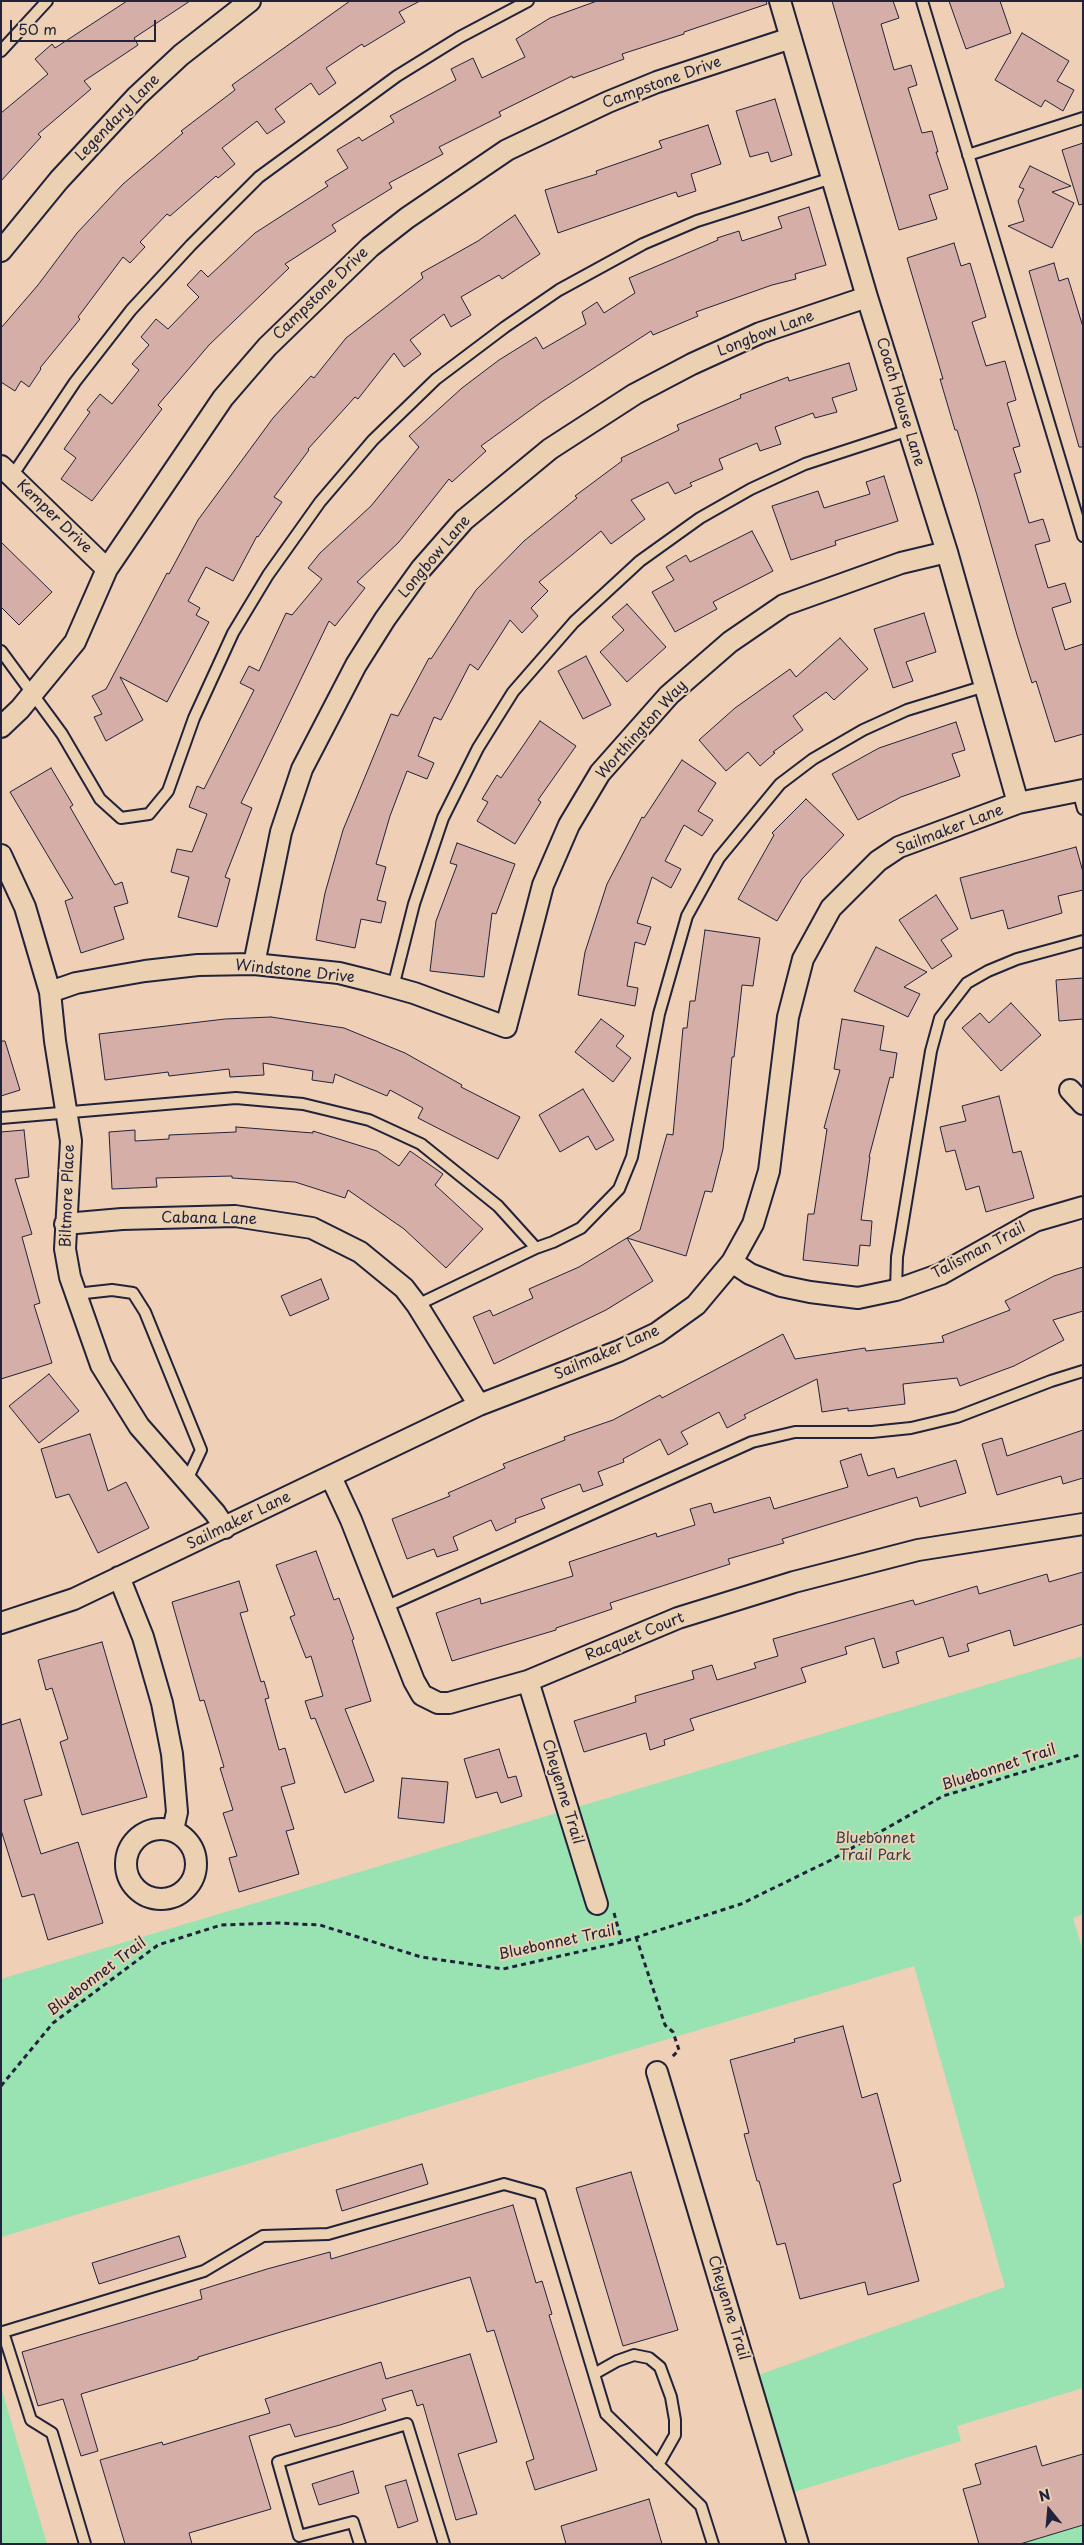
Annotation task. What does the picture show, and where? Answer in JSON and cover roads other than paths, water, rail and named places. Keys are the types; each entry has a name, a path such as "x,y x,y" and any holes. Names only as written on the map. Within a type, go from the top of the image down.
{"street":[{"name":"Legendary Lane","path":"1,251 65,173 137,96 188,50 250,1"},
{"name":"Coach House Lane","path":"780,1 867,297 947,552 1018,803"},
{"name":"Campstone Drive","path":"1,727 32,695 75,642 107,569 223,398 266,347 370,247 407,218 507,150 608,102 657,82 791,38"},
{"name":"Longbow Lane","path":"254,964 281,832 302,768 356,665 385,619 421,569 464,520 550,449 635,394 692,364 760,333 867,297"},
{"name":"Kemper Drive","path":"6,471 107,569"},
{"name":"Worthington Way","path":"506,1027 543,885 569,825 600,773 669,695 730,642 784,605 901,564 947,552"},
{"name":"Sailmaker Lane","path":"1,1623 74,1599 479,1405 619,1351 658,1333 696,1305 732,1262 753,1224 762,1199 769,1171 788,1017 802,959 816,932 832,908 878,861 899,847 1018,803 1081,797"},
{"name":"Biltmore Place","path":"1,855 25,907 50,992 55,1041 68,1111 71,1141 65,1249 76,1294 101,1365 139,1426 215,1513 225,1528"},
{"name":"Windstone Drive","path":"50,992 76,983 145,971 198,965 254,964 339,973 394,987 506,1027"},
{"name":"Talisman Trail","path":"732,1262 750,1274 781,1286 858,1298 896,1290 941,1274 1036,1221 1083,1207"},
{"name":"Cabana Lane","path":"65,1224 122,1219 235,1216 312,1228 360,1252 404,1288 417,1305 479,1405"},
{"name":"Racquet Court","path":"331,1477 351,1520 414,1681 422,1695 438,1703 448,1703 528,1681 678,1618 864,1562 918,1550 1083,1524"},
{"path":"119,1577 143,1637 162,1703 173,1764 177,1812 173,1830"},
{"name":"Cheyenne Trail","path":"528,1681 596,1904"},
{"name":"Cheyenne Trail","path":"656,2072 798,2544"}],"lane":[{"path":"1,51 47,1"},
{"path":"6,471 131,310 191,245 259,178 397,76 460,37 528,1"},
{"path":"922,1 1083,536"},
{"path":"968,155 1083,118"},
{"path":"1,651 62,734 100,799 121,818 149,814 168,790 198,709 233,633 268,575 320,502 373,440 436,379 505,327 559,290 643,244 697,220 832,178"},
{"path":"394,987 414,904 443,818 478,748 514,692 574,622 640,560 700,518 751,489 805,464 909,430"},
{"path":"417,1305 581,1228 619,1189 632,1157 659,1014 687,916 719,858 780,784 814,759 862,730 907,710 985,686"},
{"path":"896,1290 897,1257 931,1051 940,1018 967,983 988,971 1017,959 1083,941"},
{"path":"1,1118 236,1098 303,1104 369,1120 421,1144 498,1206 536,1248"},
{"path":"76,1294 112,1290 133,1293 148,1321 201,1450 186,1482"},
{"path":"385,1607 752,1442 795,1432 872,1432 911,1428 957,1417 1051,1380 1083,1371"},
{"path":"85,2544 52,2433 31,2420 3,2332 204,2271 263,2236 328,2234 504,2184 540,2194 606,2414 701,2506 713,2544"},
{"path":"594,2374 617,2361 634,2355 649,2358 660,2367 671,2398 675,2420 675,2435 658,2465"},
{"path":"360,2544 353,2522 299,2536 278,2462 407,2424 444,2544"}],"park label":[{"name":"Bluebonnet Trail Park","path":"875,1848"}]}
